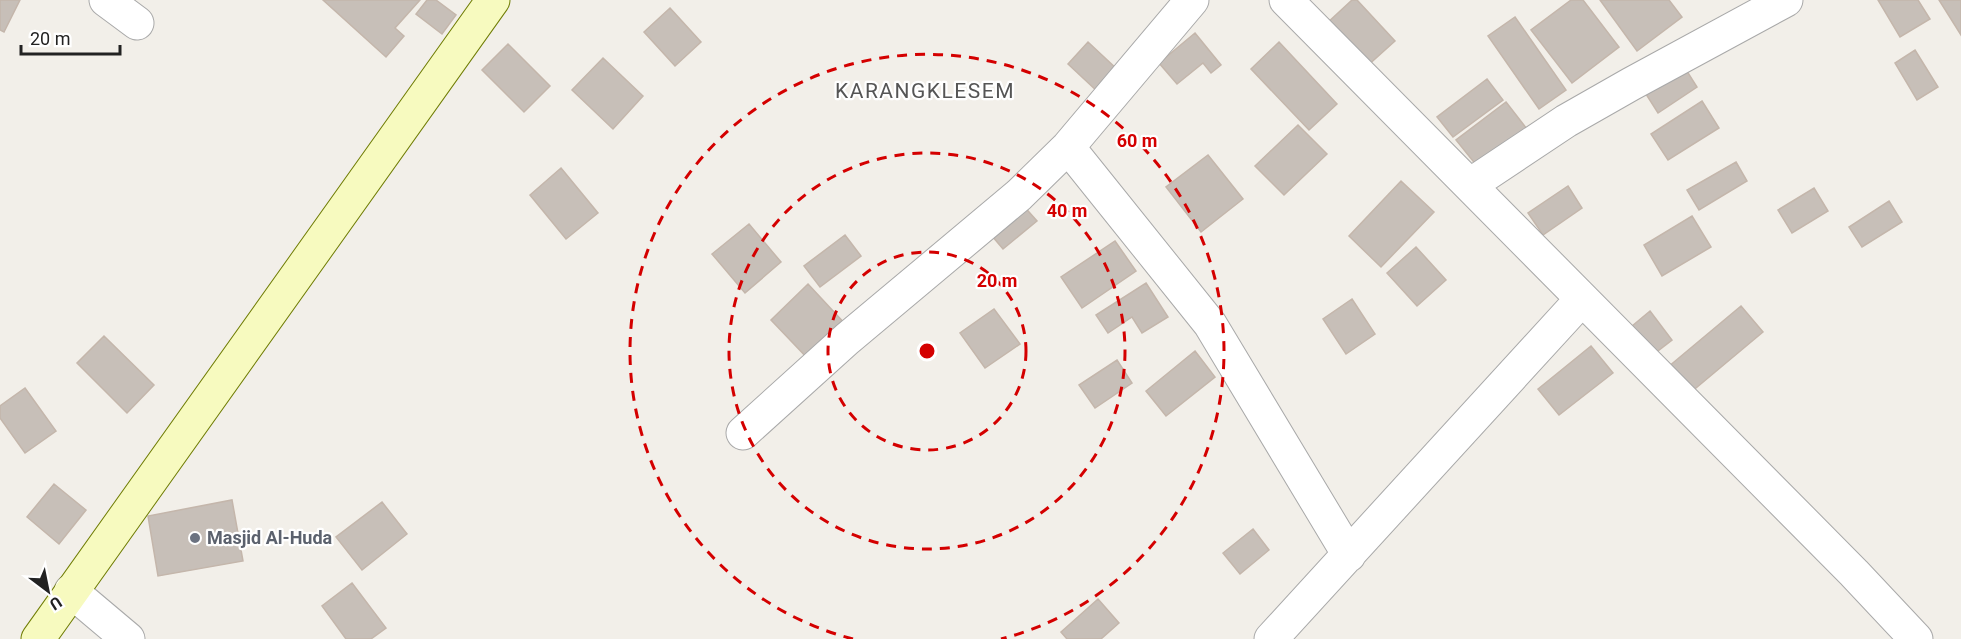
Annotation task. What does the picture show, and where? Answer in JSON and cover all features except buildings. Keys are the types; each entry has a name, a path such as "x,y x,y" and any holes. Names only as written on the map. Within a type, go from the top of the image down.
{"street":[{"path":"106,0 137,23"},
{"path":"38,639 493,0"},
{"path":"743,434 847,339 1019,195 1068,147 1192,0"},
{"path":"1286,0 1854,573 1916,639"},
{"path":"1470,185 1566,122 1786,0"},
{"path":"1068,147 1210,324 1349,555"},
{"path":"1271,639 1582,300"},
{"path":"71,591 128,639"}],"place":[{"name":"Masjid Al-Huda","path":"195,538"}],"district":[{"name":"KARANGKLESEM","path":"925,91"}]}
